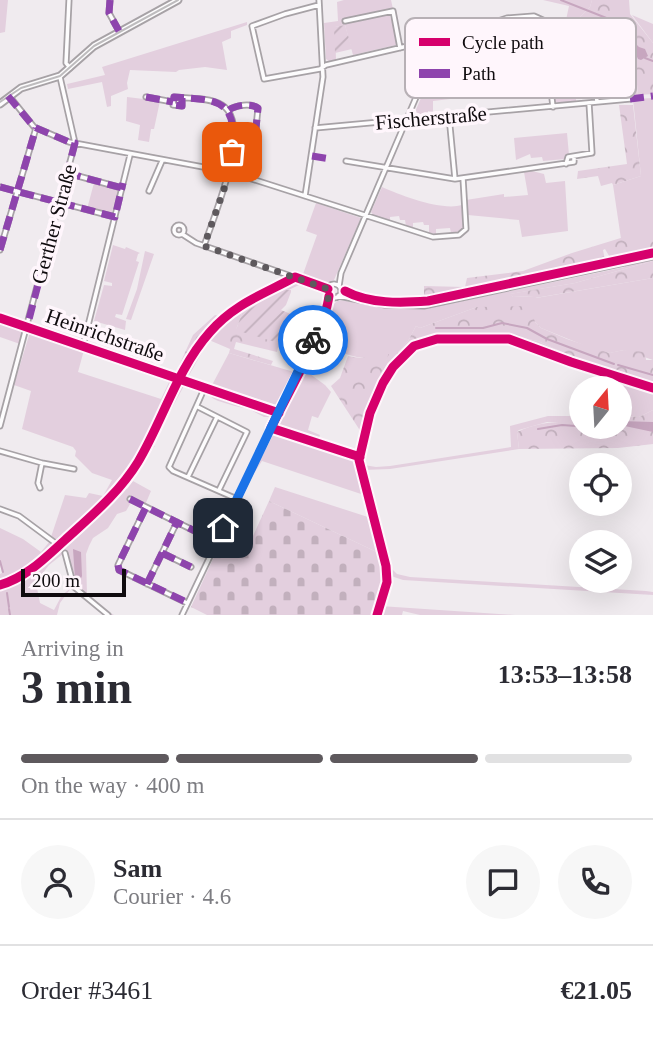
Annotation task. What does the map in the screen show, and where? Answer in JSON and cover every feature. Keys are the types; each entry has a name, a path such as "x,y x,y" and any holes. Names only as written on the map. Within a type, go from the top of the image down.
{"main road":[{"path":"1,102 21,88 60,76 94,46 175,1"}],"street":[{"path":"69,0 66,62 70,68"},
{"path":"110,0 109,13 120,31"},
{"path":"305,196 323,67 319,2 252,26 264,79 323,67 405,47"},
{"path":"345,21 393,11 400,48"},
{"path":"507,18 538,18"},
{"path":"60,76 75,143"},
{"path":"8,96 36,128 69,142 230,172 433,237 459,235 464,232 467,224 463,178"},
{"path":"146,97 181,106 182,98"},
{"path":"173,102 174,97 216,102 229,110 233,121 230,172 204,246"},
{"path":"328,289 341,273 416,98"},
{"path":"552,98 553,107"},
{"path":"597,98 597,102"},
{"name":"Fischerstraße","path":"315,128 630,99"},
{"path":"346,161 455,179 566,164 574,162 574,156 592,153 589,103"},
{"path":"229,110 253,105 258,108 256,138 233,138"},
{"path":"449,117 455,179"},
{"path":"0,250 36,128"},
{"name":"Gerther Straße","path":"0,426 75,143"},
{"path":"83,346 130,155"},
{"path":"149,191 162,161"},
{"path":"67,173 122,188"},
{"path":"0,187 115,217"},
{"path":"182,234 204,246 328,289"},
{"path":"329,296 395,307 435,305 653,257"},
{"path":"181,615 326,311 337,297 341,273"},
{"path":"333,285 356,299"},
{"path":"326,311 328,289"},
{"name":"Heinrichstraße","path":"0,318 279,412"},
{"path":"205,387 169,466 173,471 237,499"},
{"path":"0,405 6,407"},
{"path":"198,407 247,432 219,490"},
{"path":"188,477 217,417"},
{"path":"0,451 74,469"},
{"path":"40,488 38,483 42,463"},
{"path":"131,499 217,542"},
{"path":"146,507 117,568 187,603"},
{"path":"0,509 19,516 54,542"},
{"path":"147,584 177,522"},
{"path":"162,553 191,567"},
{"path":"65,554 74,587 108,615"}],"green space":[{"path":"0,0 8,0 5,32 0,33"},
{"path":"391,0 393,9 388,10 396,45 353,55 345,25 335,27 336,60 326,59 324,23 338,21 337,2"},
{"path":"543,0 592,0 590,7 579,18 566,18 569,6"},
{"path":"592,0 629,0 630,14 633,18 579,18 590,7"},
{"path":"632,15 653,24 653,43 636,18"},
{"path":"247,22 247,25 231,31 231,38 222,42 227,70 205,67 176,72 130,70 128,89 111,96 111,106 107,107 102,82 68,89 67,84 105,75 102,67"},
{"path":"636,22 653,43 653,94 638,95"},
{"path":"345,25 352,49 335,53 334,27"},
{"path":"127,97 160,101 149,142 138,140 140,125 126,121"},
{"path":"421,98 450,99 433,101 433,112 428,111 428,114 418,115 415,112"},
{"path":"554,98 576,98 576,102 554,102"},
{"path":"653,98 653,261 575,283 510,294 513,297 536,298 653,278 653,360 624,350 610,353 598,351 541,328 535,322 494,308 477,307 420,328 416,326 408,341 391,360 392,363 406,347 424,337 497,333 538,341 586,363 627,376 604,376 509,342 425,344 398,365 380,394 373,413 364,465 390,466 511,447 510,426 548,416 569,416 569,422 547,422 519,430 519,449 390,469 363,470 388,565 397,574 569,586 569,590 403,580 388,575 380,606 515,615 420,615 403,611 402,615 375,615 383,555 269,501 275,487 371,518 367,496 262,461 251,478 275,431 357,459 364,413 388,355 356,357 327,346 337,318 328,314 332,305 339,300 398,309 429,308 625,267 624,261 616,261 624,259 613,185 641,176 633,99"},
{"path":"619,105 633,105 641,176 601,186 598,176 577,179 578,171 627,164"},
{"path":"567,133 569,155 566,155 565,159 543,161 542,157 531,158 530,154 516,160 514,138"},
{"path":"524,172 544,174 546,183 565,181 568,231 522,237 519,220 468,215 466,200 504,194 504,197 528,195"},
{"path":"94,183 119,189 111,215 87,209"},
{"path":"382,187 433,204 462,205 463,228 451,233 450,228 436,229 436,234 429,233 429,225 424,225 423,222 413,223 413,228 406,226 405,220 400,220 399,216 390,217 390,221 374,216 371,212"},
{"path":"316,203 361,218 334,280 326,284 302,277 317,235 306,231"},
{"path":"648,231 653,231 653,250 611,259 605,249 605,260 444,296 424,298 424,286 465,287 467,278 523,271 637,233 638,238 648,236"},
{"path":"113,245 140,253 122,315 116,314 115,317 126,321 125,330 94,321 104,285 112,286 112,283 104,281"},
{"path":"145,251 154,254 131,320 126,319 137,289"},
{"path":"653,261 653,278 535,298 513,297 509,294 575,283"},
{"path":"293,280 301,284 242,313 236,330 221,323 238,308"},
{"path":"285,290 291,292 281,310 298,317 288,346 236,330 242,313"},
{"path":"530,306 535,322 541,328 567,339 609,353 624,350 645,352 646,360 653,360 653,384 586,363 538,341 497,333 424,337 406,347 391,364 391,360 408,341 416,326 420,328 477,307"},
{"path":"215,315 219,316 203,332 180,373 176,372 193,335"},
{"path":"0,321 25,330 20,344 0,337"},
{"path":"221,323 279,343 277,352 236,342 234,349 273,361 271,365 229,353 230,349 209,340 188,377 184,375 208,336"},
{"path":"30,332 84,350 78,372 161,399 170,380 176,382 133,466 114,491 58,543 51,537 65,495 86,498 89,493 103,496 112,480 92,473 75,456 73,447 22,429 31,391 14,385"},
{"path":"229,353 294,372 277,405 212,385"},
{"path":"389,354 364,413 361,432 331,386 340,378 348,356 360,358"},
{"path":"306,371 331,392 318,418 312,416 308,430 320,435 317,442 276,427"},
{"path":"632,377 653,384 653,410 639,417 632,417"},
{"path":"179,383 185,384 152,445 155,446 134,478 131,476"},
{"path":"207,391 272,414 272,417 264,417 247,408 217,400 205,394"},
{"path":"653,410 653,444 618,448 519,449 517,432 548,423 569,422 569,439 632,439 632,417 639,417"},
{"path":"133,481 151,491 145,505 133,499 126,511 117,514 108,528 93,538 86,554 87,595 114,615 110,615 75,586 67,552 61,546 89,519 94,520 92,517 123,486 127,489"},
{"path":"269,501 383,555 384,582 374,615 207,615 191,607 229,524 253,536"},
{"path":"0,528 23,539 41,552 50,541 56,546 30,568 0,584"},
{"path":"59,549 63,554 49,565 32,587 37,588 40,603 54,610 62,595 71,588 60,603 57,615 0,615 0,587 33,571"},
{"path":"646,591 653,592 653,595 620,593"}],"shaded area":[{"path":"636,44 645,49 648,56 638,59"},
{"path":"632,421 653,422 653,432 632,428"},
{"path":"73,549 81,552 80,581 75,579"}],"waterway":[{"path":"561,0 606,18"},
{"path":"645,58 653,61"},
{"path":"436,328 483,328 502,323 527,328 547,339 614,364"},
{"path":"618,365 653,375"},
{"path":"538,429 569,426"},
{"path":"0,561 3,572"},
{"path":"7,593 9,607"},
{"path":"9,609 10,615"}],"tram line":[{"path":"0,102 21,88 60,76 94,46 178,0"}],"marked path":[{"path":"110,0 109,13 119,31"},
{"path":"8,96 34,127 75,143 27,327"},
{"path":"630,99 653,96"},
{"path":"146,97 173,102"},
{"path":"182,98 182,106 173,105 174,97 209,100 217,103 230,115 233,140 230,172"},
{"path":"229,110 244,105 258,108 255,138 233,138"},
{"path":"0,250 36,128"},
{"path":"312,156 331,159"},
{"path":"67,173 122,188"},
{"path":"0,187 115,217 123,183"},
{"path":"130,499 146,507"},
{"path":"184,601 119,570 118,565 146,507 213,540"},
{"path":"147,584 177,522"},
{"path":"162,553 191,567"}],"cycle path":[{"path":"345,291 375,300 428,301 653,253"},
{"path":"0,585 19,577 43,560 95,513 122,484 147,446 188,362 219,322 250,300 295,277 328,289"},
{"path":"329,296 313,345 271,428 360,457"},
{"path":"0,318 279,413"},
{"path":"377,615 387,582 386,566 359,460 370,413 383,383 393,367 414,346 437,339 509,339 653,388"}],"way so far":[{"path":"232,152 230,172 204,246 328,289 326,311 313,340"}],"route":[{"path":"223,528 313,340"}]}
